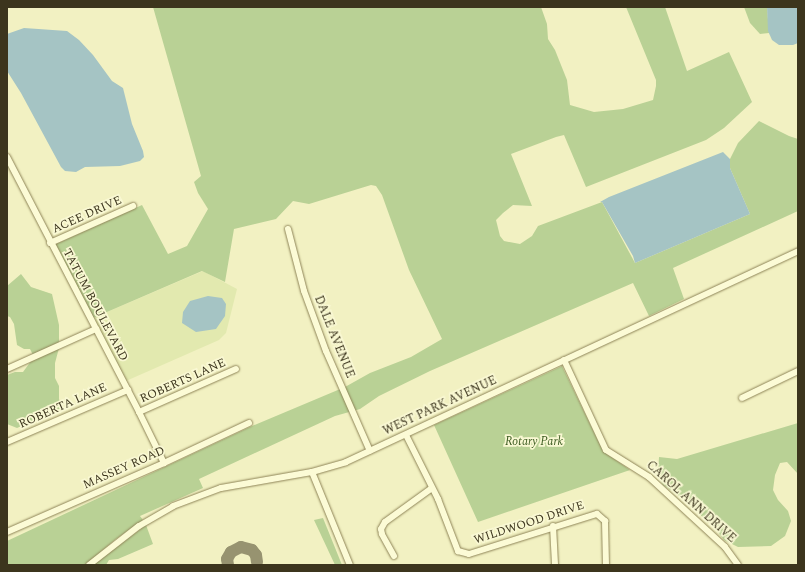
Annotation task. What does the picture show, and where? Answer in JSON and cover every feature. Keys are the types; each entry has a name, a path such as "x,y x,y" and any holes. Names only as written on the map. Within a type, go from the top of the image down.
{"street":[{"name":"TATUM BOULEVARD","path":"7,157 50,243 128,390 164,463"},
{"name":"ACEE DRIVE","path":"50,243 133,206"},
{"name":"DALE AVENUE","path":"288,229 304,291 326,352 370,451"},
{"name":"WEST PARK AVENUE","path":"89,565 98,562 139,526 173,506 221,488 312,472 346,462 798,251"},
{"path":"7,369 96,329"},
{"name":"CAROL ANN DRIVE","path":"564,360 606,450 649,477 725,547 738,565"},
{"name":"ROBERTS LANE","path":"139,412 236,370"},
{"path":"742,398 798,371"},
{"name":"ROBERTA LANE","path":"7,442 128,390"},
{"name":"MASSEY ROAD","path":"7,532 164,463 249,423"},
{"path":"394,556 382,534 381,528 385,522 432,488 406,435"},
{"path":"312,472 350,565"},
{"name":"WILDWOOD DRIVE","path":"432,488 444,513 455,547 462,553 469,554 593,514 602,516 605,521 606,565"},
{"path":"553,526 555,565"}],"green space":[{"path":"153,7 541,7 547,24 548,39 555,50 567,80 570,105 594,112 623,109 653,100 656,80 626,7 665,7 687,71 729,52 752,102 724,128 706,140 586,187 564,135 511,154 532,206 513,205 503,213 496,220 500,236 504,241 520,244 532,236 538,226 602,202 635,263 750,214 730,168 730,159 738,143 759,121 798,139 798,211 673,268 684,299 649,316 633,283 430,371 379,396 360,409 335,416 199,479 203,488 140,516 143,520 116,539 85,565 7,565 7,541 252,426 345,387 370,373 411,357 442,339 409,270 382,195 376,186 371,185 309,204 293,201 276,219 234,229 225,282 202,271 93,318 54,245 142,205 168,254 187,246 208,209 198,193 194,182 201,176"},
{"path":"744,7 767,7 769,33 760,34 750,23"},
{"path":"203,271 237,289 226,333 219,340 126,381 93,318"},
{"path":"21,274 31,287 52,294 59,325 59,348 55,363 55,378 59,386 59,399 62,408 17,428 7,424 7,375 15,372 23,372 34,357 30,349 24,349 17,345 14,324 10,317 7,316 7,286"},
{"name":"Rotary Park","path":"562,366 603,451 630,470 478,522 434,425"},
{"path":"798,423 798,474 787,462 780,463 775,475 773,490 778,500 788,511 791,521 785,536 771,546 738,547 724,540 714,527 679,496 663,485 658,477 659,457 677,459"},
{"path":"323,518 342,565 335,565 314,520"},
{"path":"146,525 153,544 118,559 109,560 106,565 93,565"}],"water":[{"path":"767,7 798,7 798,43 793,45 779,45 772,40 768,31"},
{"path":"24,28 67,31 79,40 93,55 112,81 123,88 132,124 143,151 144,157 140,161 120,166 85,167 76,172 65,171 61,167 21,93 7,71 7,34"},
{"path":"723,152 730,159 730,168 750,214 635,263 633,256 602,202 600,202 609,197"},
{"path":"208,296 222,298 226,304 225,316 216,329 196,332 182,323 183,312 190,301"}],"taxiway":[{"path":"228,565 227,559 231,552 241,547 252,550 256,555 257,562"}]}
